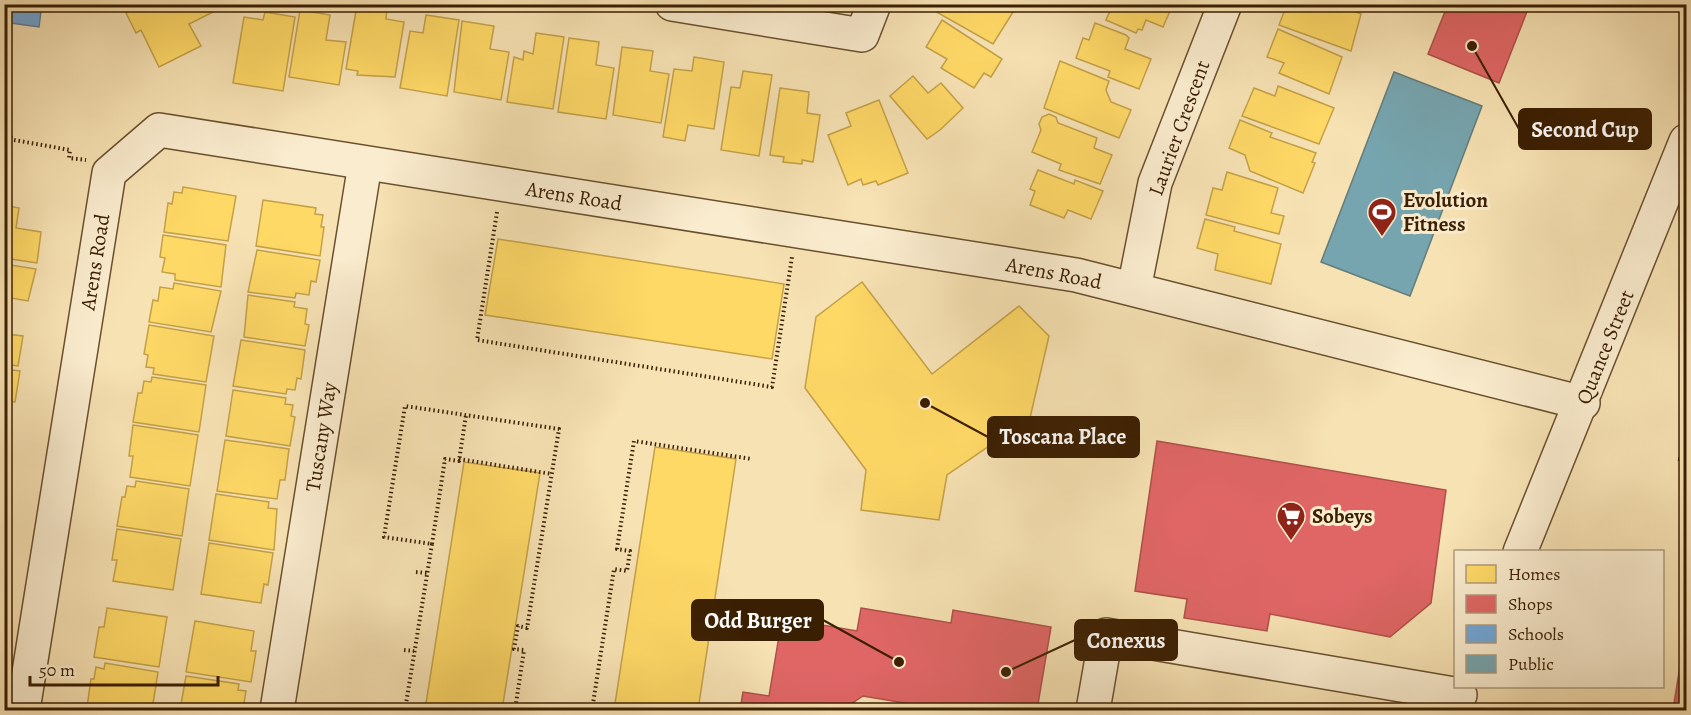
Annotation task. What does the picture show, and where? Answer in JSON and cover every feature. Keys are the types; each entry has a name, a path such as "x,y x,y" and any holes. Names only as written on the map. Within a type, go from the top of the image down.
{"street":[{"path":"672,4 862,35 874,4"},
{"name":"Laurier Crescent","path":"1134,289 1155,183 1225,4"},
{"name":"Arens Road","path":"23,711 109,173 159,130 1076,275 1582,403"},
{"name":"Quance Street","path":"1521,550 1686,141"},
{"name":"Tuscany Way","path":"277,711 365,164"},
{"path":"1093,711 1106,635 1459,697"}],"path":[{"path":"4,131 14,140 70,150 69,158 86,160 109,173"},
{"path":"501,185 477,340 772,387 796,230"},
{"path":"432,544 384,537 405,406 559,429 527,628 518,626 514,649 524,650 515,711"},
{"path":"459,459 466,415"},
{"path":"592,711 614,569 627,571 629,561 630,551 617,549 634,441 752,459"},
{"path":"405,711 445,459 459,459 552,474"},
{"path":"1678,459 1686,460"},
{"path":"416,572 427,573"},
{"path":"404,650 414,651"}],"building: Homes":[{"path":"143,4 227,5 189,24 201,46 159,67 141,30 136,33 126,13"},
{"path":"933,4 1018,4 993,44 931,9"},
{"path":"1113,4 1173,4 1163,27 1146,20 1142,30 1138,29 1136,33 1106,20"},
{"path":"1287,4 1338,4 1361,14 1351,51 1279,25"},
{"path":"357,5 387,9 386,19 404,22 395,77 357,75 358,71 346,69"},
{"path":"300,10 330,15 326,40 346,42 339,85 289,77"},
{"path":"265,12 295,17 283,91 233,83 244,17 263,20"},
{"path":"426,15 459,20 447,96 400,88 410,31 423,33"},
{"path":"942,20 1002,59 991,77 984,73 974,88 941,68 947,59 926,47"},
{"path":"462,21 494,26 490,49 509,52 501,100 454,92"},
{"path":"1095,23 1126,35 1129,38 1125,49 1151,59 1139,89 1108,77 1110,71 1076,58 1083,38 1089,40"},
{"path":"1278,29 1342,57 1329,94 1279,73 1284,63 1267,57"},
{"path":"536,33 564,37 553,109 507,102 514,57 523,60 524,51 533,54"},
{"path":"569,38 599,42 596,65 614,68 606,119 558,112"},
{"path":"622,47 653,51 650,71 669,74 661,123 613,115"},
{"path":"694,57 724,62 714,129 688,125 685,141 663,137 674,69 692,71"},
{"path":"1060,61 1109,81 1106,90 1111,102 1131,110 1119,138 1044,108"},
{"path":"743,71 772,75 759,156 721,150 731,87 740,88"},
{"path":"913,76 928,93 941,83 963,108 927,139 890,96"},
{"path":"1278,86 1334,108 1319,144 1242,116 1254,88 1275,96"},
{"path":"780,88 809,92 807,113 820,115 813,162 802,160 802,164 783,162 784,157 770,155"},
{"path":"879,100 908,173 878,185 876,181 863,185 861,179 848,185 828,135 851,126 846,113"},
{"path":"1049,114 1056,117 1058,123 1097,138 1094,148 1112,155 1100,184 1059,170 1061,164 1032,152 1041,130 1039,124 1042,117"},
{"path":"1240,120 1272,133 1270,137 1316,153 1312,162 1315,163 1303,193 1250,171 1245,155 1229,148"},
{"path":"1038,170 1074,184 1075,180 1103,191 1091,219 1068,210 1064,218 1030,205 1035,191 1030,189"},
{"path":"1227,172 1278,188 1271,213 1284,216 1279,234 1206,215 1213,188 1222,190"},
{"path":"183,187 236,196 228,241 164,232 168,203 172,204 174,192 182,193"},
{"path":"263,200 316,208 315,214 323,215 321,227 324,227 320,256 256,246"},
{"path":"4,205 19,208 16,228 41,232 37,263 4,258"},
{"path":"1205,219 1235,227 1234,231 1281,244 1271,284 1215,270 1218,254 1197,248"},
{"path":"163,235 226,245 221,287 175,280 175,274 162,272 165,258 160,257"},
{"path":"498,239 784,284 772,359 485,315"},
{"path":"257,250 320,260 316,282 311,281 309,295 296,293 295,298 248,292"},
{"path":"4,264 36,269 28,301 6,297 4,306"},
{"path":"862,282 932,374 1019,306 1049,336 1030,418 947,475 939,520 861,510 866,470 805,388 816,317"},
{"path":"174,283 221,291 211,332 149,322 153,300 158,301 160,287 173,289"},
{"path":"248,295 295,302 294,307 307,309 305,324 309,325 305,346 244,337"},
{"path":"4,324 8,324 6,334 23,336 18,366 4,364"},
{"path":"149,325 214,336 206,382 153,374 154,368 146,367 148,355 144,354"},
{"path":"241,340 305,350 301,379 297,378 295,390 287,389 286,394 233,386"},
{"path":"4,369 20,371 15,402 4,401"},
{"path":"152,377 206,385 199,432 133,422 138,393 142,393 144,381 151,382"},
{"path":"233,390 286,398 285,404 293,405 291,416 295,417 290,446 226,436"},
{"path":"133,425 198,435 190,486 130,477 133,456 129,456"},
{"path":"225,440 289,449 285,480 280,480 277,499 217,491"},
{"path":"655,447 736,459 698,710 614,710"},
{"path":"464,462 540,473 502,710 425,710"},
{"path":"136,481 189,489 182,536 117,526 122,497 125,497 127,486 135,487"},
{"path":"216,494 269,502 268,508 277,509 274,550 209,540"},
{"path":"117,529 181,539 173,590 113,581 117,560 112,560"},
{"path":"209,543 273,553 268,585 264,584 261,603 201,594"},
{"path":"107,608 167,617 159,667 94,657 99,627 104,627"},
{"path":"195,621 254,631 251,651 256,651 251,682 186,672"},
{"path":"105,663 158,672 152,710 106,710 87,707 91,679 94,679 96,667 104,669"},
{"path":"186,676 239,684 238,690 246,691 244,703 247,704 246,710 180,710"}],"building: Shops":[{"path":"1448,4 1530,4 1499,83 1428,54"},
{"name":"Sobeys","path":"1157,441 1446,490 1431,603 1390,637 1270,614 1267,631 1184,618 1187,599 1135,591"},
{"path":"861,608 951,623 953,610 1051,627 1037,710 946,710 863,696 842,710 740,710 743,692 769,696 782,618 857,631"},
{"path":"1686,628 1686,710 1673,710"}],"building: Schools":[{"path":"4,4 42,4 39,27 4,22"}],"building: Public":[{"path":"1394,72 1482,106 1410,296 1321,262"}],"place":[{"name":"Second Cup","path":"1472,46"},
{"name":"Evolution Fitness","path":"1382,238"},
{"name":"Toscana Place","path":"925,403"},
{"name":"Sobeys","path":"1291,542"},
{"name":"Odd Burger","path":"899,662"},
{"name":"Conexus","path":"1006,672"}]}
